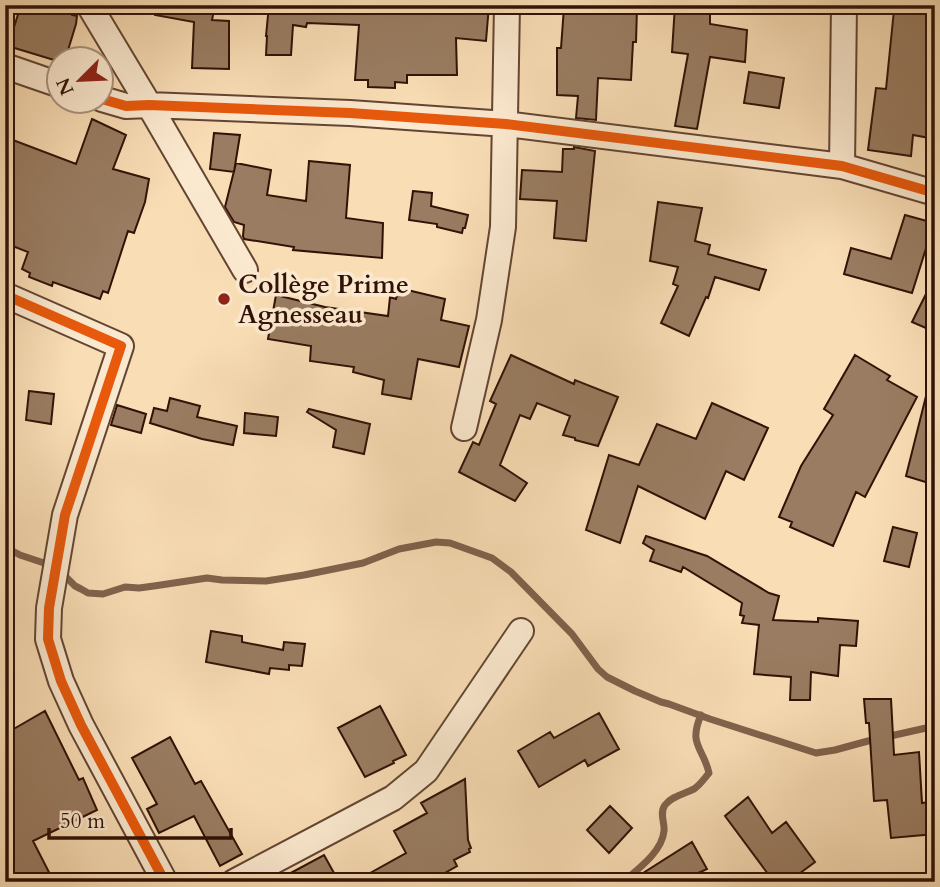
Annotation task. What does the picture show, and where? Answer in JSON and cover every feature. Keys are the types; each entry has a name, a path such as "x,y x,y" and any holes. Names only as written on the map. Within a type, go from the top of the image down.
{"street":[{"path":"89,5 245,270"},
{"path":"464,428 489,320 503,227 507,5"},
{"path":"842,166 844,5"},
{"path":"5,66 46,80"},
{"path":"116,103 126,106 337,113 506,124 842,166 935,192"},
{"path":"5,295 121,346 65,515 48,608 48,639 61,681 81,725 165,882"},
{"path":"234,882 393,798 426,771 521,631"}],"building":[{"path":"21,5 43,5 77,16 69,46 46,46 46,58 8,46"},
{"path":"156,5 215,5 212,20 229,21 229,69 192,68 194,22 155,15"},
{"path":"269,5 489,5 486,41 456,38 457,75 407,75 407,83 395,82 395,88 368,87 368,80 355,80 359,25 293,25 291,55 266,55"},
{"path":"675,5 710,5 710,24 747,30 745,62 710,57 697,129 675,126 688,54 672,52"},
{"path":"605,6 637,8 631,80 598,78 596,120 576,118 578,96 557,95 557,48 561,48 564,7 605,10"},
{"path":"894,10 935,13 935,139 913,135 911,156 868,150 876,88 886,89"},
{"path":"749,72 784,78 779,108 744,103"},
{"path":"92,119 126,135 113,169 149,179 145,202 134,233 128,231 108,293 103,291 100,299 53,282 52,286 29,277 30,273 22,269 28,252 5,243 5,137 76,164"},
{"path":"214,133 240,135 234,172 210,169"},
{"path":"574,147 595,151 586,241 554,238 557,201 520,199 522,170 562,172 563,149"},
{"path":"309,161 350,165 346,218 383,223 382,258 293,250 294,247 244,239 244,225 234,222 225,207 236,163 271,170 267,195 306,201"},
{"path":"413,191 432,193 431,206 468,215 462,233 437,227 437,224 409,220"},
{"path":"658,202 702,208 695,241 710,245 708,254 766,270 759,290 715,277 689,336 661,323 678,286 673,284 678,267 650,261"},
{"path":"905,215 934,223 912,293 844,274 851,248 891,259"},
{"path":"935,276 935,332 912,322"},
{"path":"399,288 445,299 441,320 469,326 459,367 418,359 411,399 382,394 384,380 353,372 354,367 310,361 311,346 268,339 276,295 325,307 388,316 390,297 396,299"},
{"path":"511,355 574,384 575,380 618,397 598,446 563,435 570,416 537,403 530,419 520,415 500,465 527,483 515,501 459,472 473,442 479,445 496,404 490,401"},
{"path":"855,355 890,376 887,380 917,397 865,497 856,492 833,546 790,527 792,522 779,517 801,466 833,415 824,409"},
{"path":"928,388 935,389 935,485 906,476"},
{"path":"29,391 54,394 51,424 26,420"},
{"path":"170,398 200,406 197,417 237,426 233,445 202,439 150,423 154,408 167,411"},
{"path":"712,403 768,428 744,480 726,471 705,519 638,486 620,543 586,530 609,455 639,465 657,424 696,439"},
{"path":"117,405 146,414 141,433 111,425"},
{"path":"309,409 370,424 364,454 333,447 336,430 307,412"},
{"path":"245,413 278,417 276,436 244,433"},
{"path":"893,527 917,533 909,567 884,561"},
{"path":"646,536 707,556 769,593 779,596 773,620 818,622 818,618 858,621 856,646 840,645 838,676 811,672 810,700 790,700 791,677 754,674 759,625 742,623 742,603 683,567 681,572 650,561 654,550 643,543"},
{"path":"211,631 242,636 242,642 283,650 284,642 305,644 302,666 289,665 289,670 270,668 269,674 206,662"},
{"path":"864,699 891,699 894,755 919,752 922,803 935,801 935,834 891,838 887,800 874,801 869,723 866,723"},
{"path":"380,706 406,755 365,777 338,728"},
{"path":"45,711 79,780 83,778 97,810 33,841 54,882 5,882 5,734"},
{"path":"599,713 619,749 588,766 585,760 539,787 518,751 550,732 554,738"},
{"path":"170,737 195,784 201,781 242,854 220,866 194,816 159,833 147,809 157,804 132,758"},
{"path":"465,779 468,840 471,848 470,852 454,860 457,866 429,882 354,882 406,853 394,831 427,813 421,803"},
{"path":"748,797 772,833 786,822 815,862 788,882 774,882 725,816"},
{"path":"610,806 632,828 609,853 587,830"},
{"path":"692,842 707,869 679,882 629,882"},
{"path":"324,855 339,882 274,882"}],"waterway":[{"path":"5,547 56,567 75,586 88,593 103,594 125,587 139,588 207,578 266,581 363,563 399,549 436,542 450,543 492,558 511,572 572,634 607,677 661,702 816,753 935,726"},
{"path":"623,882 648,860 659,846 664,831 662,815 665,805 675,797 694,789 709,773 696,740 701,715"}],"cycle path":[{"path":"116,103 126,106 350,113 506,124 842,166 935,193"},
{"path":"5,295 121,346 65,515 49,608 48,639 61,681 81,725 165,882"}],"place":[{"name":"Collège Prime Agnesseau","path":"224,299"}]}
